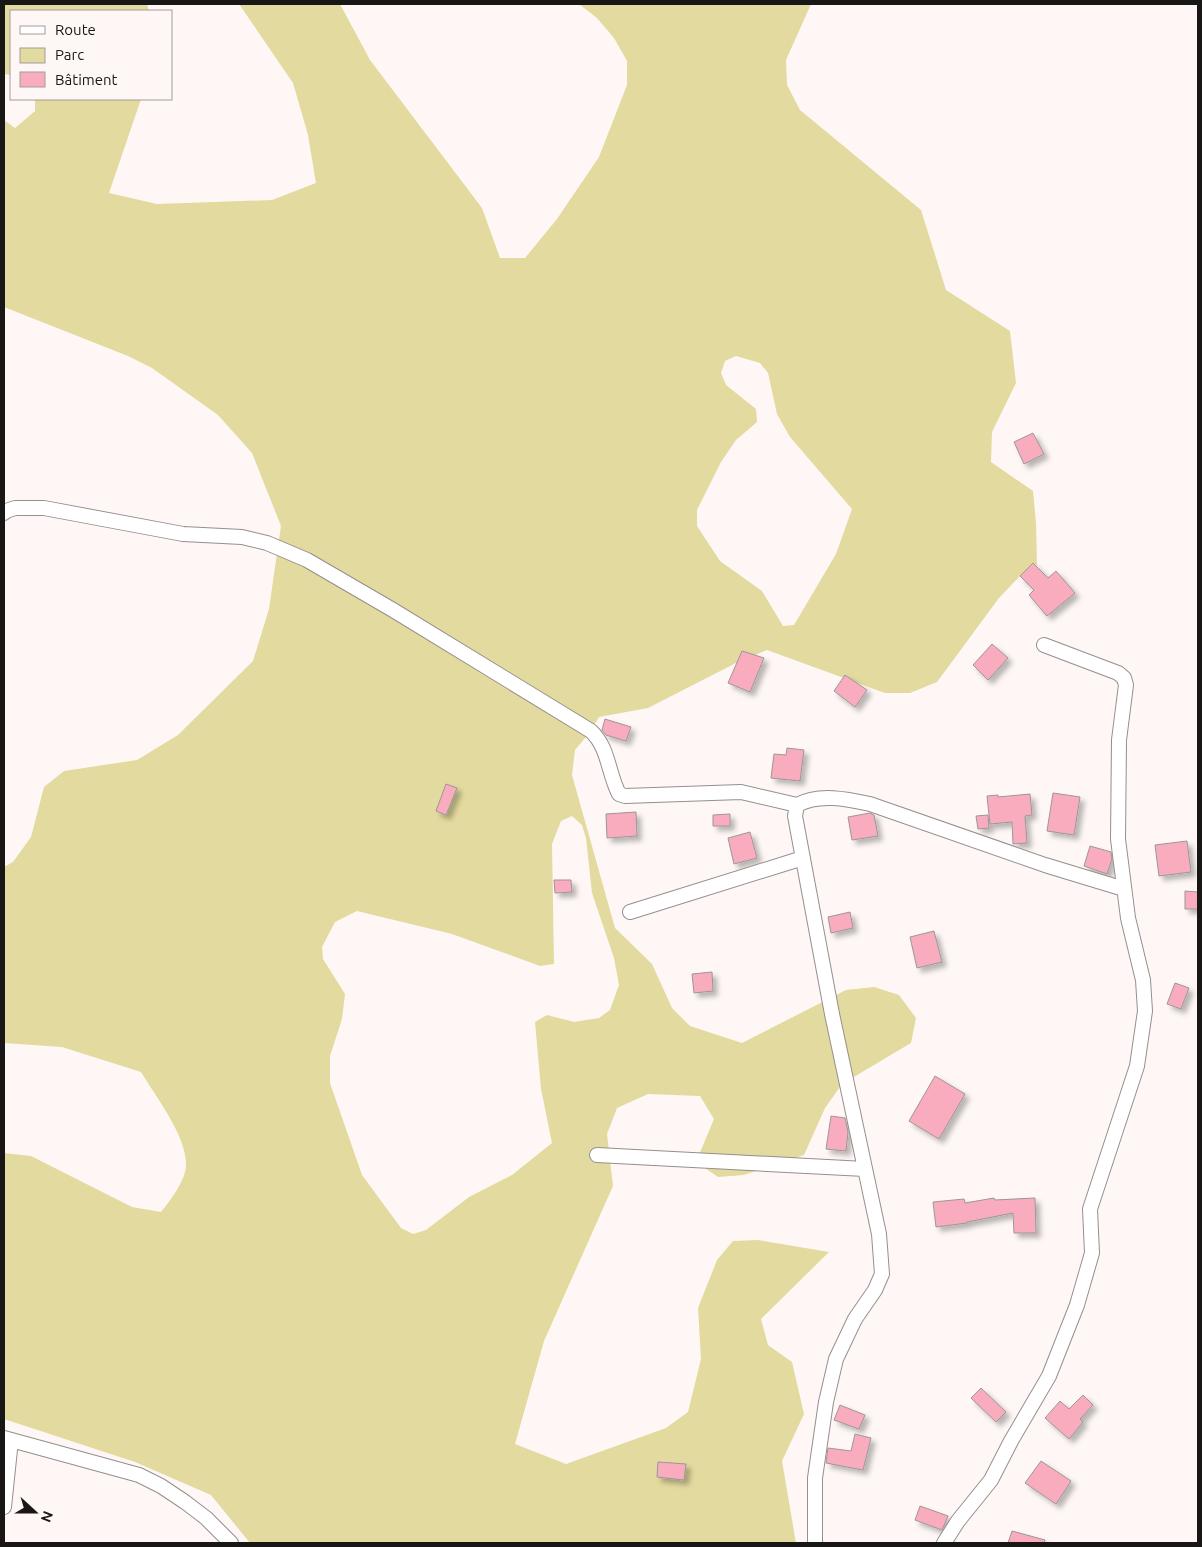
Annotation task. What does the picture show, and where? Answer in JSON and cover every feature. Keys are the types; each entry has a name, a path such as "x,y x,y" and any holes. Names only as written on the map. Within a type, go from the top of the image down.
{"street":[{"path":"4,513 15,508 44,508 183,534 242,537 268,543 307,560 393,610 591,731 599,739 606,752 614,784 619,794 625,796 741,792 797,805 806,800 842,798 870,804 1045,866 1124,889"},
{"path":"944,1543 958,1521 991,1480 1011,1441 1049,1376 1077,1305 1092,1253 1090,1209 1137,1066 1145,1011 1143,980 1128,918 1118,839 1119,740 1126,685 1124,678 1118,673 1044,645"},
{"path":"797,805 795,816 802,858 832,1014 879,1234 882,1274 875,1290 855,1319 836,1359 826,1402 815,1478 814,1543"},
{"path":"630,912 802,858"},
{"path":"598,1155 865,1169"},
{"path":"4,1507 7,1439 139,1475 161,1486 185,1502 206,1518 231,1543"}],"green space":[{"path":"4,4 147,4 149,10 10,10 10,75 4,74"},
{"path":"239,4 340,4 370,60 482,208 500,258 525,258 557,219 599,157 627,85 627,61 614,38 597,18 579,4 811,4 786,60 787,85 800,110 921,210 946,290 1010,331 1016,383 992,432 991,462 1033,491 1037,565 1020,576 999,598 937,682 910,693 885,693 767,650 736,663 648,708 599,717 591,731 575,750 572,775 615,928 652,964 672,1008 690,1026 742,1043 846,990 874,987 899,995 916,1018 911,1043 842,1084 825,1108 804,1155 744,1175 718,1177 696,1162 714,1119 700,1096 648,1094 617,1108 607,1134 613,1186 544,1341 515,1444 566,1464 666,1428 688,1412 701,1359 698,1308 717,1260 733,1241 758,1240 829,1252 761,1319 768,1345 792,1362 804,1414 782,1461 796,1543 250,1543 211,1495 135,1462 4,1419 4,1153 31,1156 132,1207 161,1212 180,1184 186,1165 182,1142 141,1072 62,1047 4,1043 4,867 13,862 31,837 44,787 64,771 137,760 178,735 253,661 269,609 281,526 252,453 218,415 152,368 128,356 4,307 4,120 15,128 35,111 35,100 141,100 109,193 157,204 272,200 316,183 308,135 293,83","holes":["736,356 760,363 768,373 777,414 790,437 852,509 836,554 794,625 783,626 762,591 720,561 697,526 697,510 721,462 736,440 757,422 756,409 726,385 721,373 725,361","572,816 582,825 586,838 592,893 614,958 619,985 610,1010 599,1018 574,1022 547,1015 535,1022 541,1089 552,1143 512,1175 469,1197 426,1230 413,1234 401,1228 362,1175 330,1083 330,1056 342,1019 345,994 323,959 322,947 335,922 357,911 452,934 540,966 554,964 552,844 561,821"]}],"building":[{"path":"1033,433 1044,454 1024,464 1014,442"},
{"path":"1033,563 1048,578 1056,571 1075,593 1047,616 1029,595 1034,590 1020,576"},
{"path":"992,644 1008,658 988,680 973,665"},
{"path":"742,651 764,658 750,692 728,683"},
{"path":"845,675 867,690 855,707 834,691"},
{"path":"605,719 631,727 626,741 606,735 602,730"},
{"path":"787,748 804,750 800,781 771,778 774,754 786,755"},
{"path":"446,784 457,788 446,815 436,811"},
{"path":"1053,793 1080,797 1074,835 1047,831"},
{"path":"1030,794 1032,815 1025,816 1027,843 1013,844 1012,822 990,824 987,796 998,795 998,797"},
{"path":"636,812 637,836 607,838 606,814"},
{"path":"870,813 874,815 878,836 852,840 848,817"},
{"path":"730,814 730,826 713,826 713,815"},
{"path":"988,815 989,828 978,829 976,816"},
{"path":"750,832 757,858 734,864 728,838"},
{"path":"1187,841 1191,872 1159,876 1155,845"},
{"path":"1090,846 1111,852 1112,859 1107,874 1084,866"},
{"path":"554,880 571,880 572,892 555,893"},
{"path":"1185,891 1198,892 1198,909 1185,909"},
{"path":"850,912 853,928 831,933 828,917"},
{"path":"934,931 942,962 917,968 910,937"},
{"path":"712,972 713,991 694,993 692,974"},
{"path":"1175,983 1189,988 1181,1009 1167,1004"},
{"path":"935,1076 965,1094 939,1139 909,1121"},
{"path":"831,1116 845,1118 848,1132 846,1151 826,1149"},
{"path":"994,1198 995,1200 1035,1198 1036,1233 1014,1233 1013,1213 967,1223 936,1227 933,1202 964,1199 965,1203"},
{"path":"981,1388 1006,1412 996,1422 971,1398"},
{"path":"1083,1395 1093,1405 1080,1419 1083,1422 1069,1439 1045,1418 1060,1401 1069,1409"},
{"path":"840,1405 865,1415 859,1429 834,1420"},
{"path":"855,1434 871,1438 863,1470 826,1463 828,1448 851,1451"},
{"path":"1041,1461 1071,1481 1056,1504 1025,1483"},
{"path":"658,1462 686,1464 684,1480 657,1477"},
{"path":"920,1506 948,1516 942,1530 915,1520"},
{"path":"1012,1531 1045,1540 1044,1543 1008,1543"}]}
